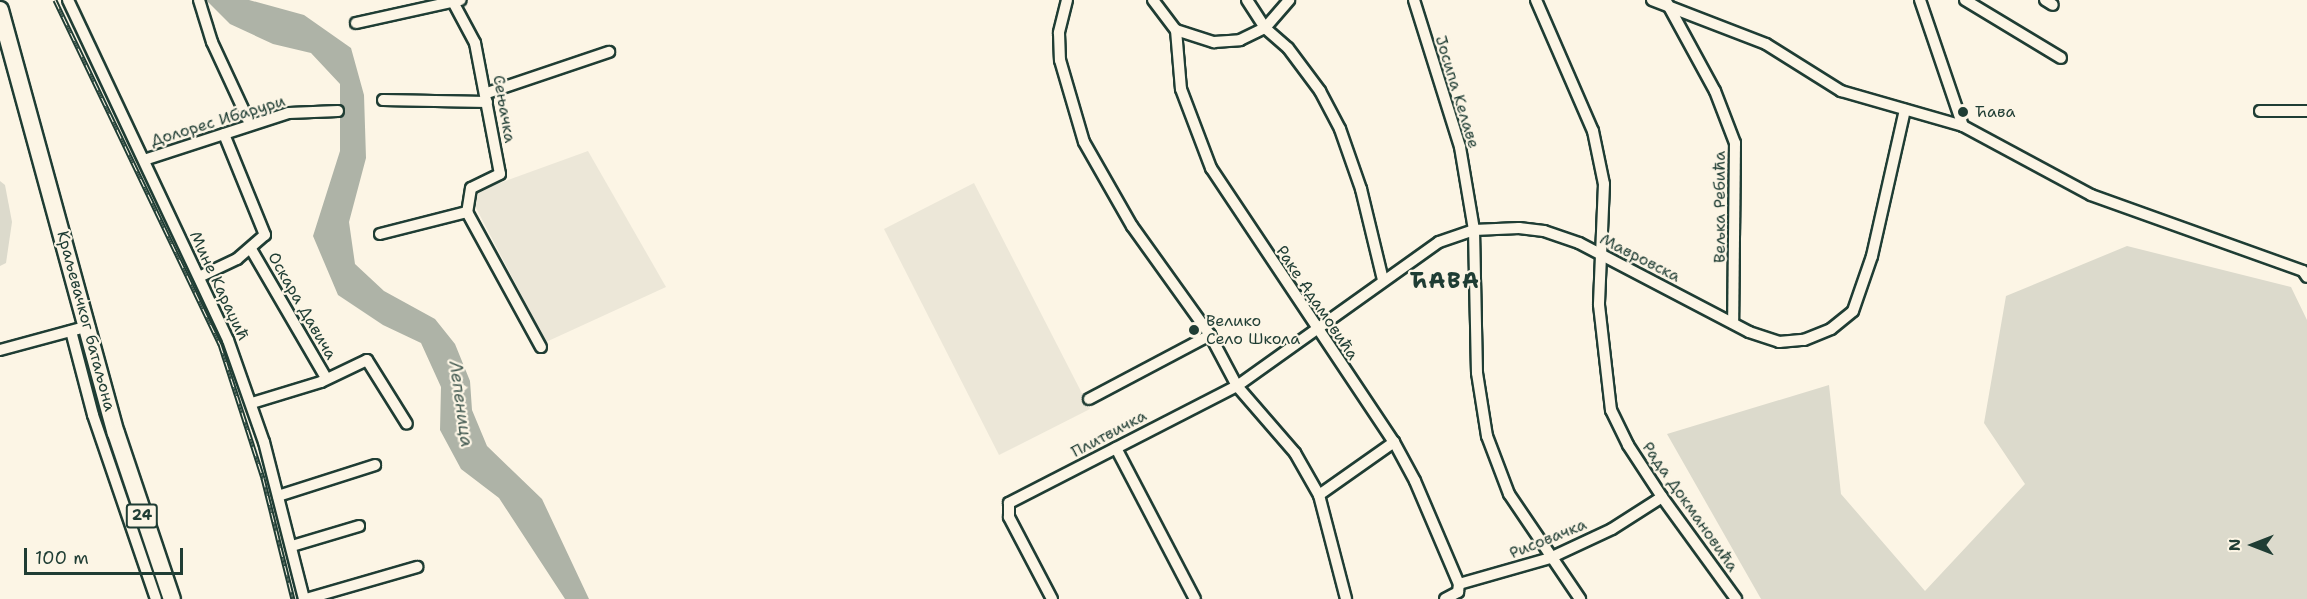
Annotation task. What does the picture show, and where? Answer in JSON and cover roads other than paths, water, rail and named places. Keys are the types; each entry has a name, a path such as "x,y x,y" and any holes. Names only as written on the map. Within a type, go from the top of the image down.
{"main road":[{"name":"Краљевачког батаљона","path":"0,10 3,36 36,132 79,329 172,599"}],"street":[{"name":"Мине Караџић","path":"68,0 199,277 252,403 305,599"},
{"path":"199,0 212,42 250,124"},
{"path":"1067,0 1059,33 1060,60 1084,142 1132,226 1210,335 1237,386 1295,453 1319,495 1346,599"},
{"path":"1153,0 1176,30 1214,42 1240,40 1265,28 1289,0"},
{"path":"1247,0 1265,28 1288,48 1320,91 1340,129 1361,189 1383,280"},
{"name":"Јосипа Келаве","path":"1414,0 1460,147 1474,230 1477,373 1487,436 1509,494 1550,558 1580,599"},
{"name":"Рада Докмановића","path":"1536,0 1593,131 1604,184 1601,255 1602,354 1611,410 1628,445 1662,497 1736,599"},
{"path":"1652,0 1667,3 1766,44 1841,91 1963,126 2091,195 2306,272"},
{"path":"1920,0 1963,126"},
{"path":"1965,0 2061,58"},
{"path":"356,24 455,1"},
{"name":"Сењачка","path":"455,1 475,43 501,174 471,188 467,212"},
{"name":"Вељка Ребића","path":"1667,3 1715,91 1735,143 1732,322"},
{"name":"Раке Адамовића","path":"1176,30 1181,89 1211,168 1394,442 1415,481 1459,584"},
{"path":"382,100 487,98 609,52"},
{"name":"Мавровска","path":"1237,386 1318,331 1383,280 1440,242 1474,230 1544,231 1601,255 1732,322 1779,342 1804,340 1832,329 1853,311 1872,256 1905,110"},
{"name":"Долорес Ибарури","path":"144,160 289,113 338,111"},
{"path":"2260,111 2307,111"},
{"name":"Оскара Давича","path":"199,277 251,249 265,236 224,134"},
{"path":"380,234 467,212 541,347"},
{"name":"Оскара Давича","path":"251,249 326,378"},
{"path":"0,350 79,329 99,436 156,599"},
{"path":"1089,399 1210,335"},
{"path":"252,403 326,378 367,360 407,424"},
{"name":"Плитвичка","path":"1052,599 1008,517 1009,503 1237,386"},
{"path":"1319,495 1394,442"},
{"path":"1116,448 1195,599"},
{"path":"278,496 375,465"},
{"name":"Рисовачка","path":"1459,584 1550,558 1612,529 1662,497"},
{"path":"292,546 359,526"},
{"path":"305,599 417,567"},
{"path":"1445,599 1458,592 1459,584"}],"water":[{"name":"Лепеница","path":"206,0 249,0 304,15 351,48 364,95 366,158 349,222 355,264 384,291 435,319 455,344 470,381 472,410 487,446 542,499 589,599 565,599 499,498 461,469 440,430 441,387 421,343 383,325 338,295 313,236 340,151 340,84 311,53 273,44 230,24"}],"railway":[{"path":"55,0 220,344 263,478 293,599"}],"place":[{"name":"Ћава","path":"1963,112"},
{"name":"Велико Село Школа","path":"1194,330"}],"district":[{"name":"ЋАВА","path":"1445,281"}]}
